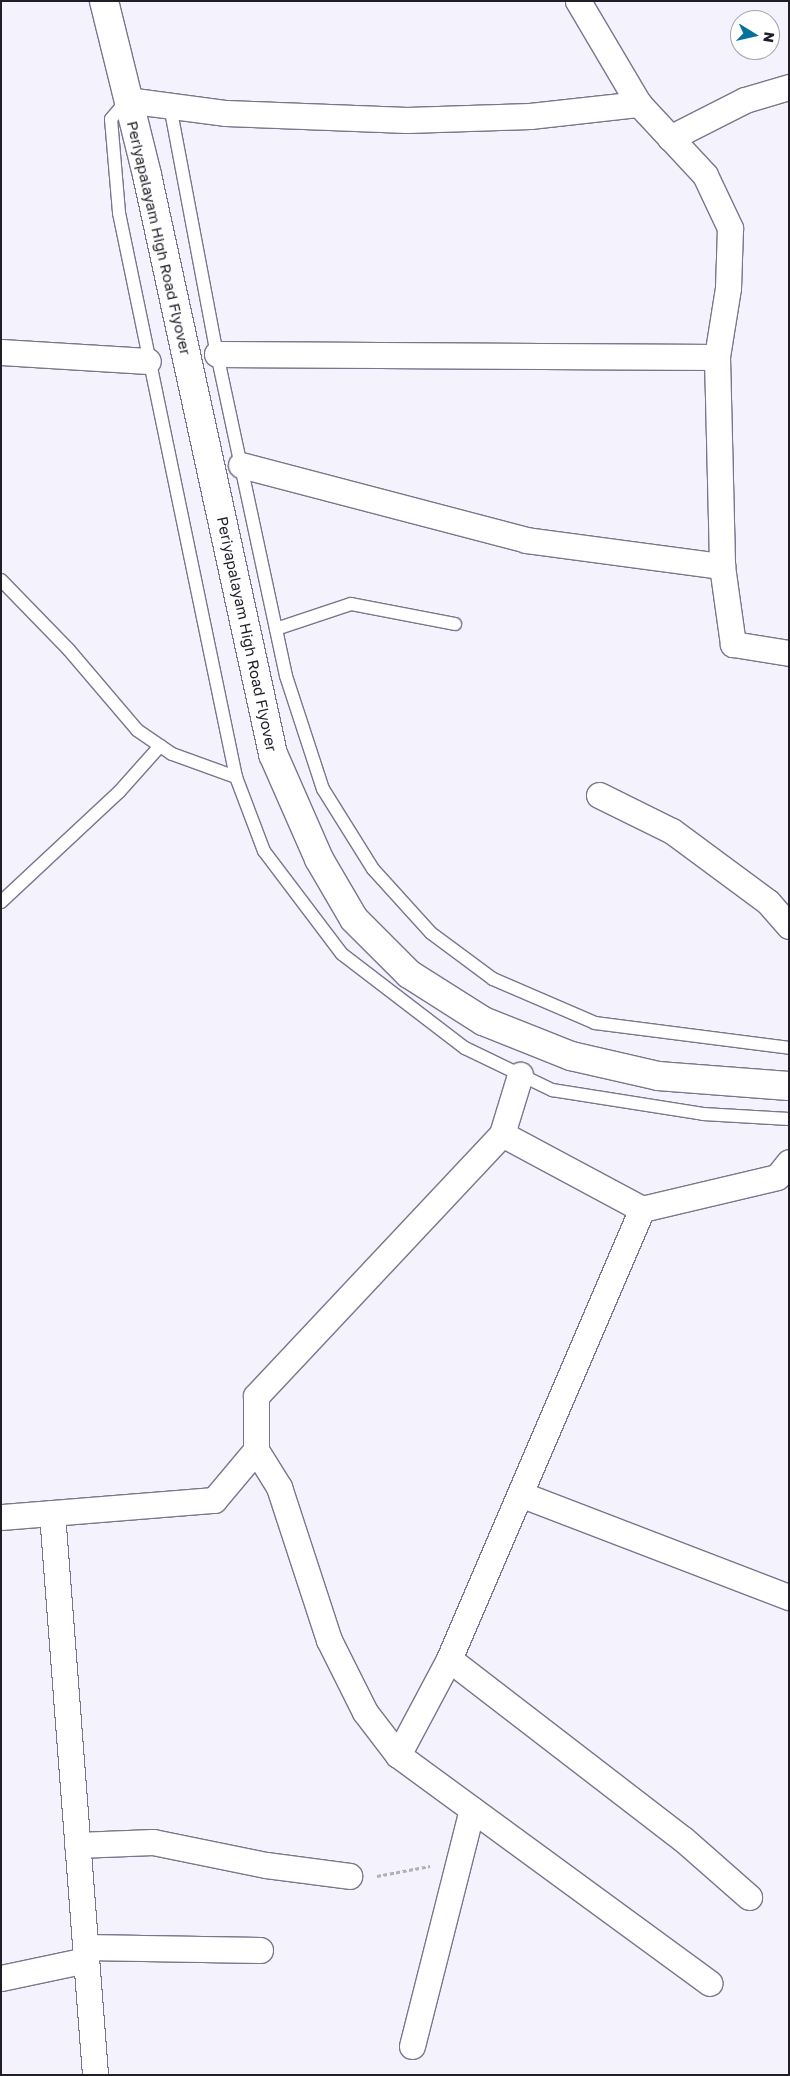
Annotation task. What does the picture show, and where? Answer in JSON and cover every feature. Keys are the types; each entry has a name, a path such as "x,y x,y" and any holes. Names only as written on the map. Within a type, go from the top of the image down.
{"main road":[{"name":"Periyapalayam High Road Flyover","path":"104,1 147,175 273,754 319,859 354,919 409,974 475,1015 571,1056 658,1076 789,1086"}],"street":[{"path":"578,1 639,104 705,175 730,228 728,288 717,357 722,566 733,644 789,653"},
{"path":"670,138 745,100 789,87"},
{"path":"127,100 226,113 407,120 530,116 639,104"},
{"path":"1,352 148,361"},
{"path":"217,354 717,357"},
{"path":"241,465 526,540 722,566"},
{"path":"599,795 672,831 768,902 789,926"},
{"path":"520,1075 502,1134 256,1396 256,1450 279,1487 329,1640 365,1712 398,1755 710,1983"},
{"path":"502,1134 642,1208 777,1177 789,1162"},
{"path":"398,1755 449,1659 642,1208"},
{"path":"1,1517 214,1500 256,1450"},
{"path":"520,1494 789,1597"},
{"path":"52,1513 95,2075"},
{"path":"449,1659 683,1839 749,1897"},
{"path":"412,2046 472,1809"},
{"path":"77,1845 153,1842 266,1865 349,1876"},
{"path":"1,1978 86,1953 260,1950"}],"lane":[{"path":"127,100 111,119 119,214 148,361 236,777 264,850 342,954 465,1048 552,1090 703,1114 789,1119"},
{"path":"170,106 217,354 286,676 323,789 373,869 431,933 493,979 595,1023 789,1048"},
{"path":"1,580 69,650 137,730 172,754 236,777"},
{"path":"276,628 351,604 455,624"},
{"path":"1,902 119,792 160,746"}],"path":[{"path":"349,1876 393,1874 460,1859"}]}
